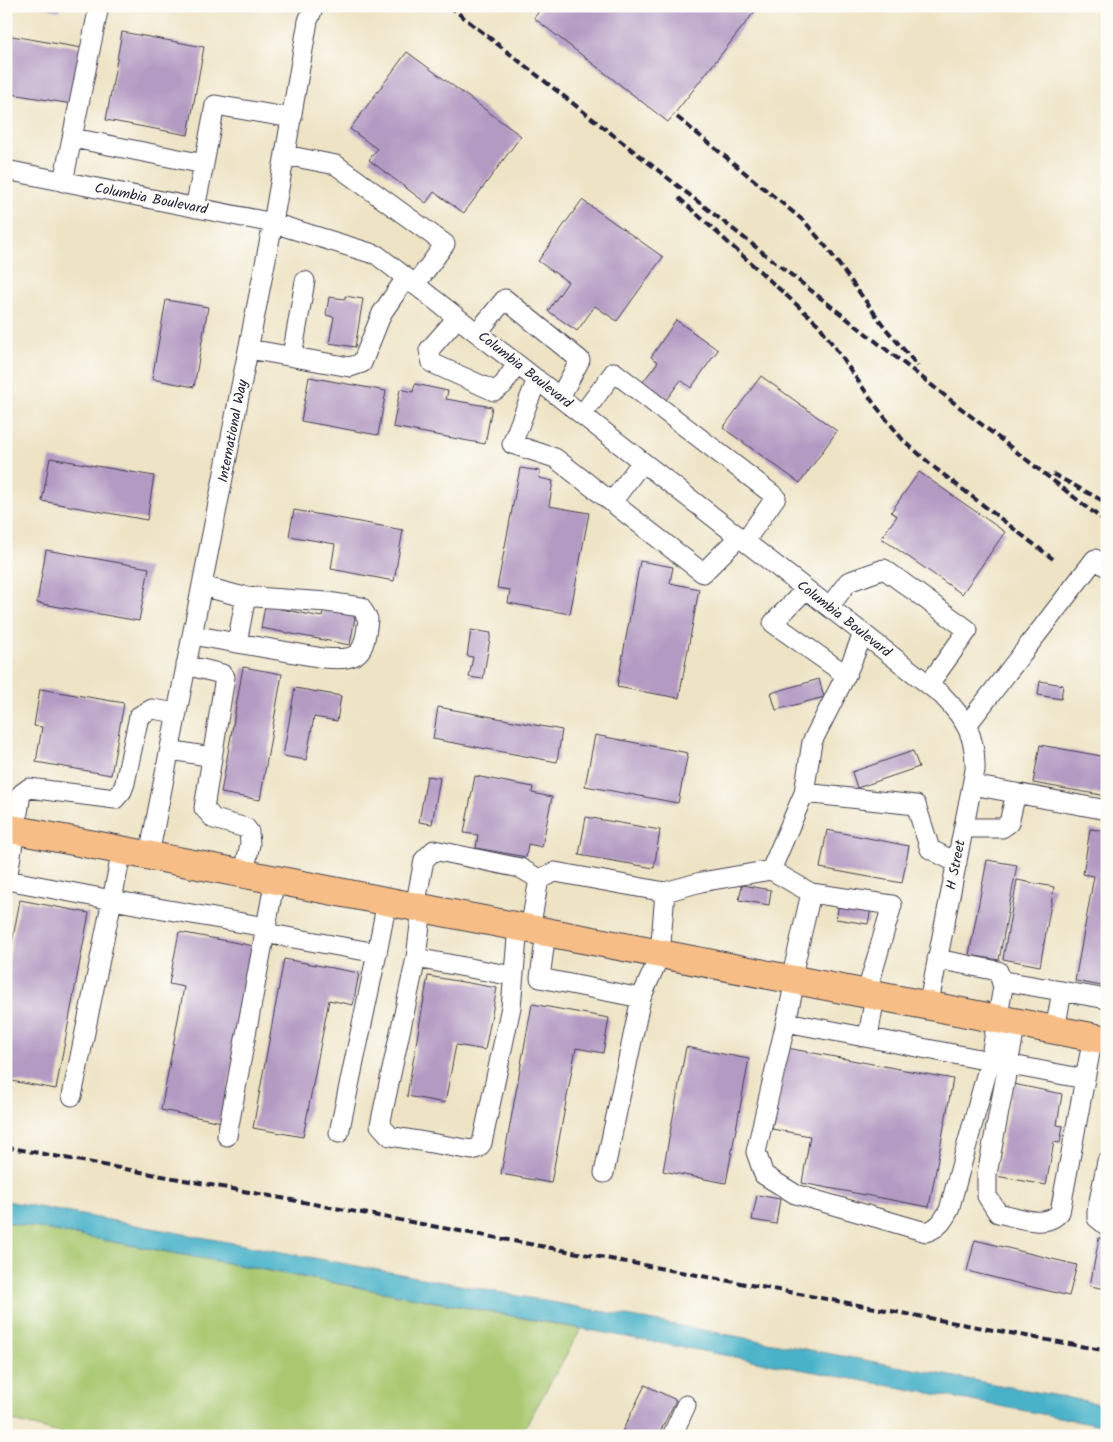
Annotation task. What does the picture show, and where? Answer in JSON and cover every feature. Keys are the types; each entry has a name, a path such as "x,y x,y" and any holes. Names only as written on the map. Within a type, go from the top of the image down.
{"highway":[{"path":"11,829 928,1007 1100,1038"}],"street":[{"path":"63,182 99,6"},
{"name":"International Way","path":"149,855 274,224 308,21 314,6"},
{"path":"195,208 215,105 292,118"},
{"path":"72,138 204,164"},
{"path":"249,349 350,367 362,363 382,313 445,244 336,165 285,155"},
{"name":"Columbia Boulevard","path":"6,170 274,224 377,255 929,684 961,714 967,725"},
{"path":"292,356 305,281"},
{"path":"477,333 505,299 580,360 560,398"},
{"path":"457,318 429,350 432,363 494,391 503,385 516,364"},
{"path":"537,379 512,444 554,458 703,573 742,539 776,497 614,372 582,414"},
{"path":"612,502 642,462"},
{"path":"967,725 1101,563"},
{"path":"829,607 848,582 884,569 968,630 929,684"},
{"path":"192,635 344,660 354,657 360,651 366,636 368,619 360,607 326,602 246,596 202,586"},
{"path":"806,589 773,623 846,675"},
{"path":"237,643 246,596"},
{"path":"771,870 804,793 812,742 846,675 863,634"},
{"path":"186,665 222,674 225,677 204,808 214,819 246,828 249,832 250,844 244,873"},
{"path":"177,713 152,709 139,716 125,783 122,792 115,799 29,788 21,794 11,829 7,882 112,900 377,953"},
{"name":"H Street","path":"928,1007 972,785 976,749 967,725"},
{"path":"170,750 212,757"},
{"path":"972,785 1107,810"},
{"path":"804,793 916,805 930,849 957,863"},
{"path":"964,828 1002,828 1009,823 1016,793"},
{"path":"72,1096 122,850"},
{"path":"434,850 520,868 539,879 531,929 513,976 510,1007 482,1143 478,1148 463,1150 390,1136 380,1125 416,958 424,860 434,850"},
{"path":"539,879 554,872 665,892 701,882 771,870 811,893 892,905 871,996 868,1037"},
{"path":"227,1136 275,880"},
{"path":"604,1173 640,998 660,955 665,892"},
{"path":"811,893 786,1022 756,1152 764,1175 795,1194 917,1231 926,1232 934,1229 942,1222 949,1210 999,1063"},
{"path":"339,1133 387,901"},
{"path":"531,929 540,978 640,998"},
{"path":"416,958 513,976"},
{"path":"937,960 998,971 1003,987 1007,1021 999,1063 987,1174 987,1196 998,1213 1043,1223 1052,1220 1060,1212 1085,1079 1100,1038"},
{"path":"1003,987 1010,982 1107,999"},
{"path":"1056,1030 1062,991"},
{"path":"786,1022 1085,1079"},
{"path":"1107,1160 1097,1218 1107,1226"},
{"path":"672,1436 686,1405"}],"green space":[{"path":"6,1222 581,1329 520,1436 72,1436 6,1419"}],"water":[{"path":"6,1201 1107,1405 1107,1426 6,1222"}],"building":[{"path":"39,6 60,6 59,11"},
{"path":"543,6 759,6 668,122 534,18"},
{"path":"122,32 204,47 188,135 106,120"},
{"path":"6,35 82,48 72,104 6,93"},
{"path":"407,52 521,136 464,213 434,192 426,203 369,160 377,149 350,129"},
{"path":"582,200 663,257 617,321 595,306 577,331 548,311 568,282 538,261"},
{"path":"345,296 363,299 355,347 329,343 334,317 326,315 329,297 345,299"},
{"path":"166,300 208,307 194,387 152,379"},
{"path":"676,320 718,350 691,388 681,380 666,400 642,383 658,362 651,357"},
{"path":"761,376 837,431 800,483 723,428"},
{"path":"309,377 386,391 378,435 301,421"},
{"path":"415,384 448,391 446,399 492,407 485,444 393,427 400,389 413,392"},
{"path":"50,458 154,476 147,520 42,501"},
{"path":"520,468 540,471 539,478 553,481 549,506 589,513 570,614 508,603 510,590 497,588"},
{"path":"919,472 1005,532 962,594 881,538 897,516 891,512"},
{"path":"294,510 403,530 394,581 331,569 335,544 289,536"},
{"path":"46,550 149,568 139,621 37,603"},
{"path":"640,561 673,567 670,583 699,589 679,698 617,687"},
{"path":"265,606 322,617 324,606 356,612 350,645 261,628"},
{"path":"471,630 491,633 483,679 469,677 473,657 467,656"},
{"path":"243,667 282,674 260,800 221,793"},
{"path":"819,679 824,697 776,710 771,693"},
{"path":"1040,681 1063,685 1061,699 1038,695"},
{"path":"295,688 341,696 337,721 314,717 306,760 283,756"},
{"path":"40,689 124,703 111,775 36,762 42,727 34,726"},
{"path":"438,707 562,730 557,762 433,739"},
{"path":"595,735 688,753 678,803 585,786"},
{"path":"1040,745 1107,757 1107,796 1033,783"},
{"path":"913,751 919,767 857,788 852,772"},
{"path":"427,776 440,778 432,824 419,822"},
{"path":"475,776 533,787 532,793 552,797 542,847 528,844 526,857 476,848 478,835 464,833"},
{"path":"586,817 660,830 654,868 579,855"},
{"path":"1090,829 1107,831 1107,987 1075,981 1094,876 1083,874"},
{"path":"827,830 909,846 902,883 820,868"},
{"path":"987,860 1017,865 999,960 969,955"},
{"path":"1017,880 1054,887 1040,966 1003,959"},
{"path":"742,885 771,890 769,905 739,900"},
{"path":"20,900 89,913 56,1089 6,1080 6,975"},
{"path":"839,904 871,909 868,924 836,919"},
{"path":"179,932 254,946 222,1122 161,1110 184,987 169,984"},
{"path":"284,959 359,973 353,1005 329,1000 303,1137 253,1128"},
{"path":"428,976 497,988 485,1050 456,1045 445,1103 407,1096"},
{"path":"532,1004 609,1018 603,1053 576,1048 551,1183 501,1174"},
{"path":"686,1047 749,1059 726,1183 663,1171"},
{"path":"787,1048 953,1079 929,1207 802,1183 810,1136 772,1129"},
{"path":"1013,1084 1062,1094 1057,1125 1063,1126 1060,1143 1054,1142 1046,1185 996,1176"},
{"path":"757,1195 780,1199 776,1224 752,1220"},
{"path":"1099,1238 1107,1240 1107,1289 1090,1286"},
{"path":"975,1240 1077,1265 1069,1296 967,1271"},
{"path":"645,1385 676,1400 658,1436 620,1436"}],"railway":[{"path":"449,6 1107,523"},
{"path":"677,117 805,222 827,248 886,329 918,366"},
{"path":"679,198 819,325 875,405 903,440 935,468 1053,559"},
{"path":"1053,474 1107,503"},
{"path":"6,1147 1107,1351"}]}
